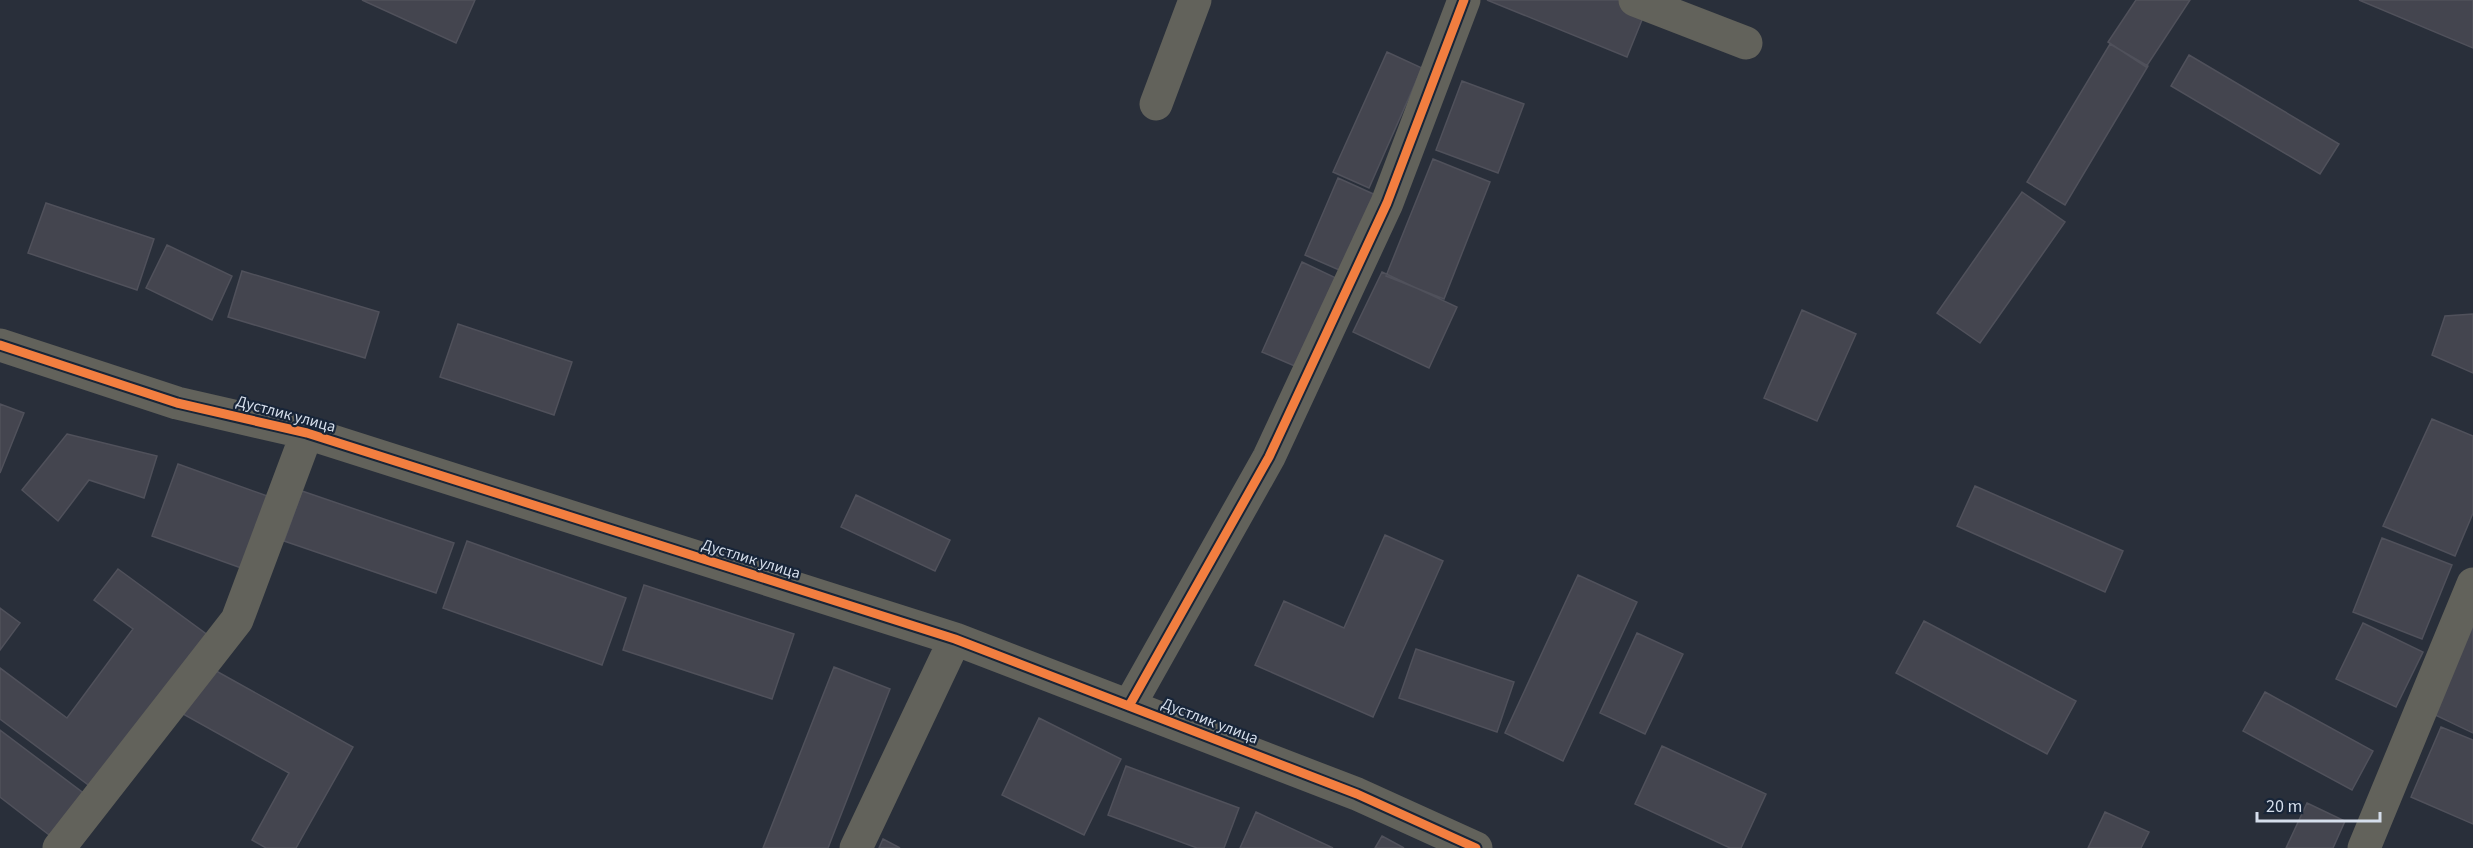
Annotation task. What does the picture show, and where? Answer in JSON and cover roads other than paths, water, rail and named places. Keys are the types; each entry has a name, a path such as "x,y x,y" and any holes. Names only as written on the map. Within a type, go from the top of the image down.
{"street":[{"path":"1156,104 1195,0"},
{"path":"1129,706 1269,457 1387,203 1464,0"},
{"path":"1635,0 1746,43"},
{"name":"Дустлик улица","path":"0,345 177,403 307,433 955,639 1357,794 1476,848"},
{"path":"59,848 237,621 307,433"},
{"path":"2364,848 2473,584"},
{"path":"856,848 955,639"}]}
